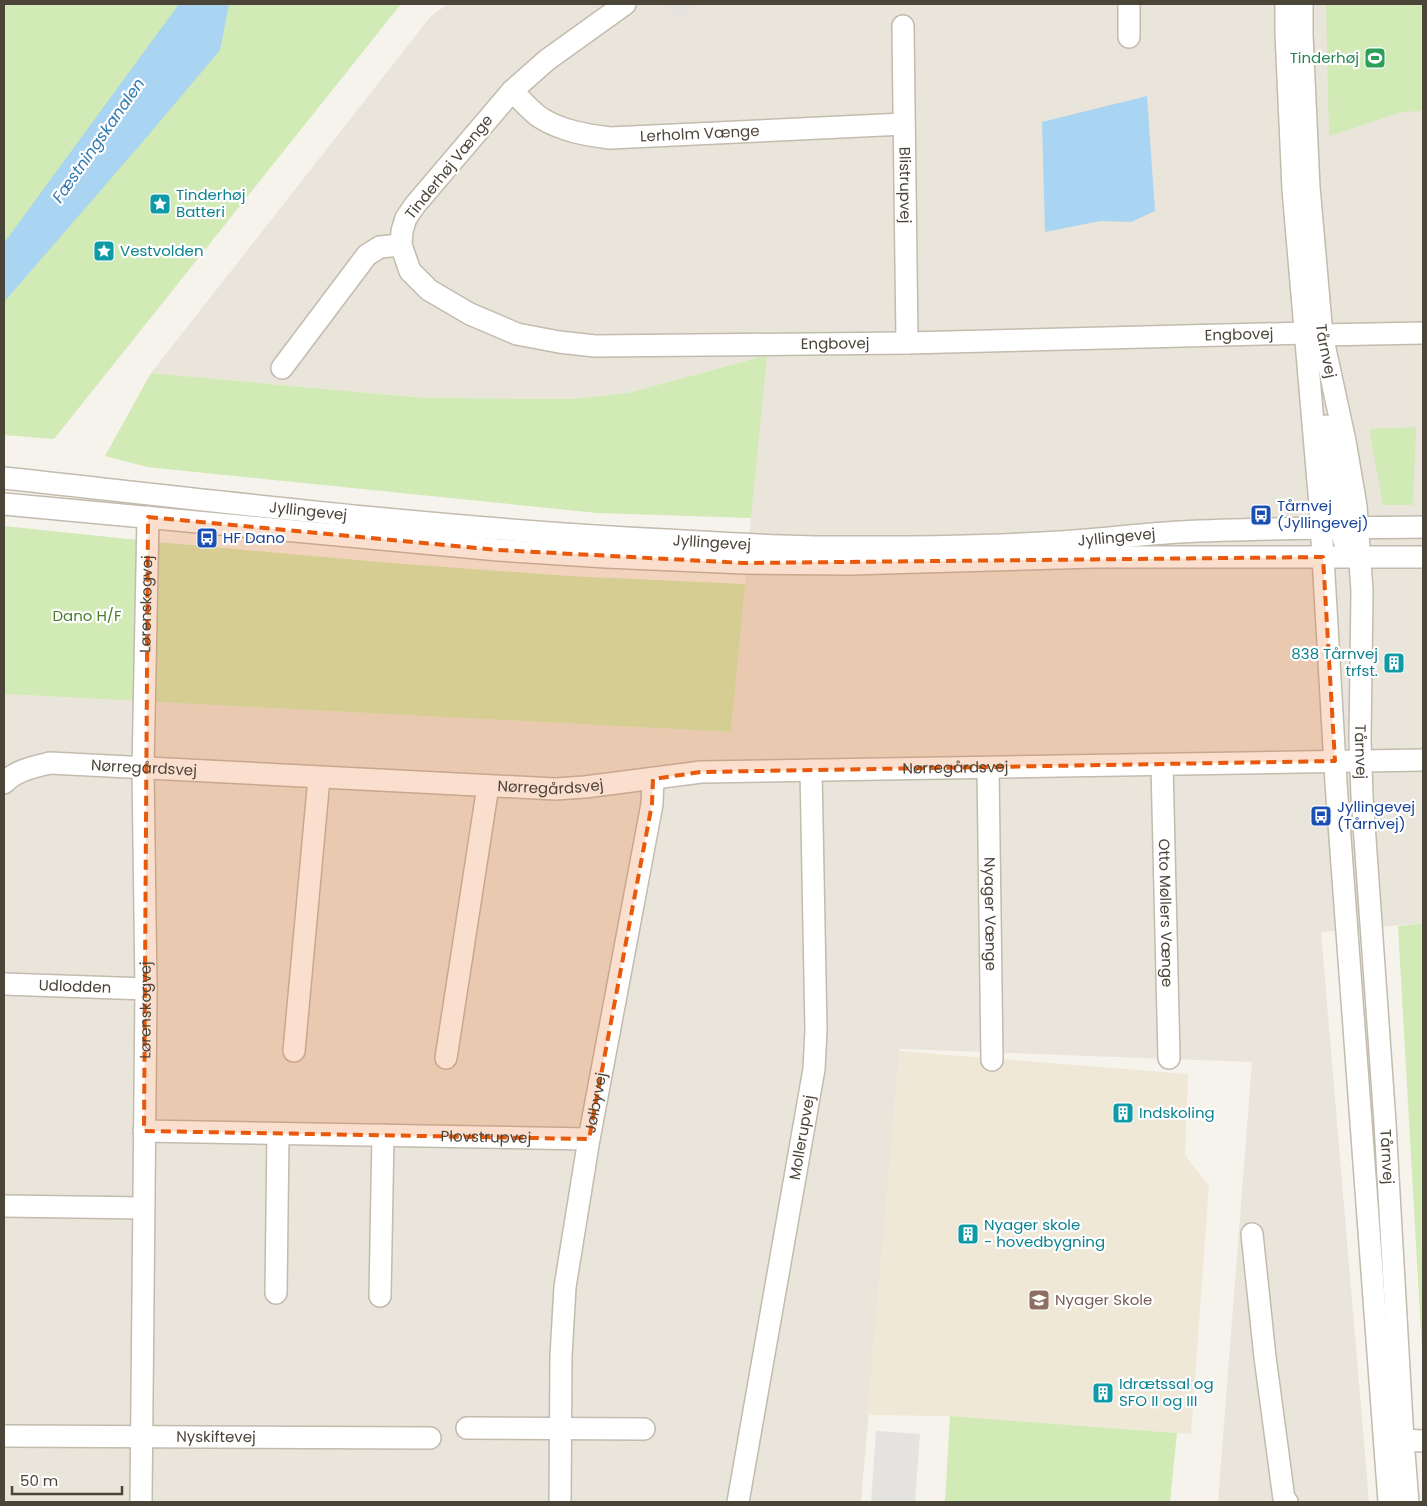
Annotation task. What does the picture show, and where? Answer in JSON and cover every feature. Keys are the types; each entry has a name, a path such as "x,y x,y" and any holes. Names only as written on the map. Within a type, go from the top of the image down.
{"street":[{"name":"Tinderhøj Vænge","path":"401,245 402,231 406,218 512,90 547,60 625,4"},
{"path":"1129,4 1129,37"},
{"name":"Tårnvej","path":"1286,4 1293,180 1314,334 1351,471 1340,528 1323,557 1335,761 1389,1502"},
{"name":"Tårnvej","path":"1302,4 1314,334 1310,388 1340,528 1359,558 1362,591 1360,761 1388,1170 1413,1441 1408,1502"},
{"name":"Blistrupvej","path":"903,26 907,343"},
{"name":"Lerholm Vænge","path":"512,90 540,117 561,128 585,135 610,138 904,124"},
{"path":"282,368 368,255 380,247 401,245"},
{"name":"Engbovej","path":"401,245 410,271 429,290 470,314 516,334 595,346 907,343 1423,333"},
{"name":"Jyllingevej","path":"4,478 470,527 569,535 827,547 1057,542 1178,532 1423,527"},
{"name":"Jyllingevej","path":"4,504 498,550 744,563 850,564 1094,558 1423,557"},
{"name":"Lørenskogvej","path":"141,1502 146,989 144,769 148,517"},
{"name":"Nørregårdsvej","path":"4,783 27,768 50,763 555,789 701,772 1162,766 1423,760"},
{"name":"Otto Møllers Vænge","path":"1162,766 1169,1058"},
{"name":"Nyager Vænge","path":"988,768 992,1060"},
{"name":"Mollerupvej","path":"738,1502 814,1068 816,1030 812,770"},
{"path":"294,1051 318,778"},
{"name":"Jølbyvej","path":"560,1502 561,1356 565,1287 589,1139 652,804 653,779"},
{"name":"Nørregårdsvej","path":"446,1058 488,786"},
{"name":"Udlodden","path":"4,984 146,989"},
{"name":"Plovstrupvej","path":"144,1131 589,1139"},
{"path":"276,1293 278,1134"},
{"path":"380,1296 383,1136"},
{"path":"4,1206 144,1208"},
{"path":"1252,1234 1265,1357 1284,1499 1287,1502"},
{"path":"467,1428 644,1430"},
{"name":"Nyskiftevej","path":"4,1436 430,1438"}],"highlighted area":[{"path":"148,517 498,550 744,563 1323,557 1335,761 701,772 653,779 652,804 589,1139 144,1131"}],"shaded area":[{"path":"448,4 1423,4 1423,923 1321,932 1369,1502 1218,1502 1252,1062 900,1049 861,1502 4,1502 4,694 731,732 766,355 628,393 571,399 425,398 151,373 431,16"},
{"path":"664,4 692,4 694,11 676,17"},
{"name":"Nyager Skole","path":"900,1051 1188,1074 1185,1155 1209,1186 1191,1434 950,1416 867,1415"},
{"path":"876,1431 920,1434 915,1502 871,1502"}],"green space":[{"name":"Vestvolden","path":"4,4 401,4 54,439 4,435"},
{"name":"Tinderhøj","path":"1326,4 1423,4 1423,111 1402,112 1329,136"},
{"path":"767,355 751,518 597,513 147,467 105,456 151,373 425,398 571,399 628,393"},
{"path":"1416,427 1413,505 1383,505 1369,429"},
{"name":"Dano H/F","path":"4,526 391,563 569,576 745,584 731,732 4,694"},
{"path":"1423,923 1423,1368 1398,926"},
{"path":"950,1416 1177,1433 1170,1502 945,1502"}],"water":[{"name":"Fæstningskanalen","path":"179,4 229,4 220,50 4,302 4,243"},
{"path":"1147,96 1155,211 1131,222 1100,221 1045,232 1042,122"}],"place":[{"name":"Tinderhøj","path":"1375,58"},
{"name":"Tinderhøj Batteri","path":"160,204"},
{"name":"Vestvolden","path":"104,251"},
{"name":"Tårnvej (Jyllingevej)","path":"1261,515"},
{"name":"HF Dano","path":"207,538"},
{"name":"838 Tårnvej trfst.","path":"1394,663"},
{"name":"Jyllingevej (Tårnvej)","path":"1321,816"},
{"name":"Indskoling","path":"1123,1113"},
{"name":"Nyager skole - hovedbygning","path":"968,1234"},
{"name":"Nyager Skole","path":"1039,1300"},
{"name":"Idrætssal og SFO II og III","path":"1103,1393"}]}
